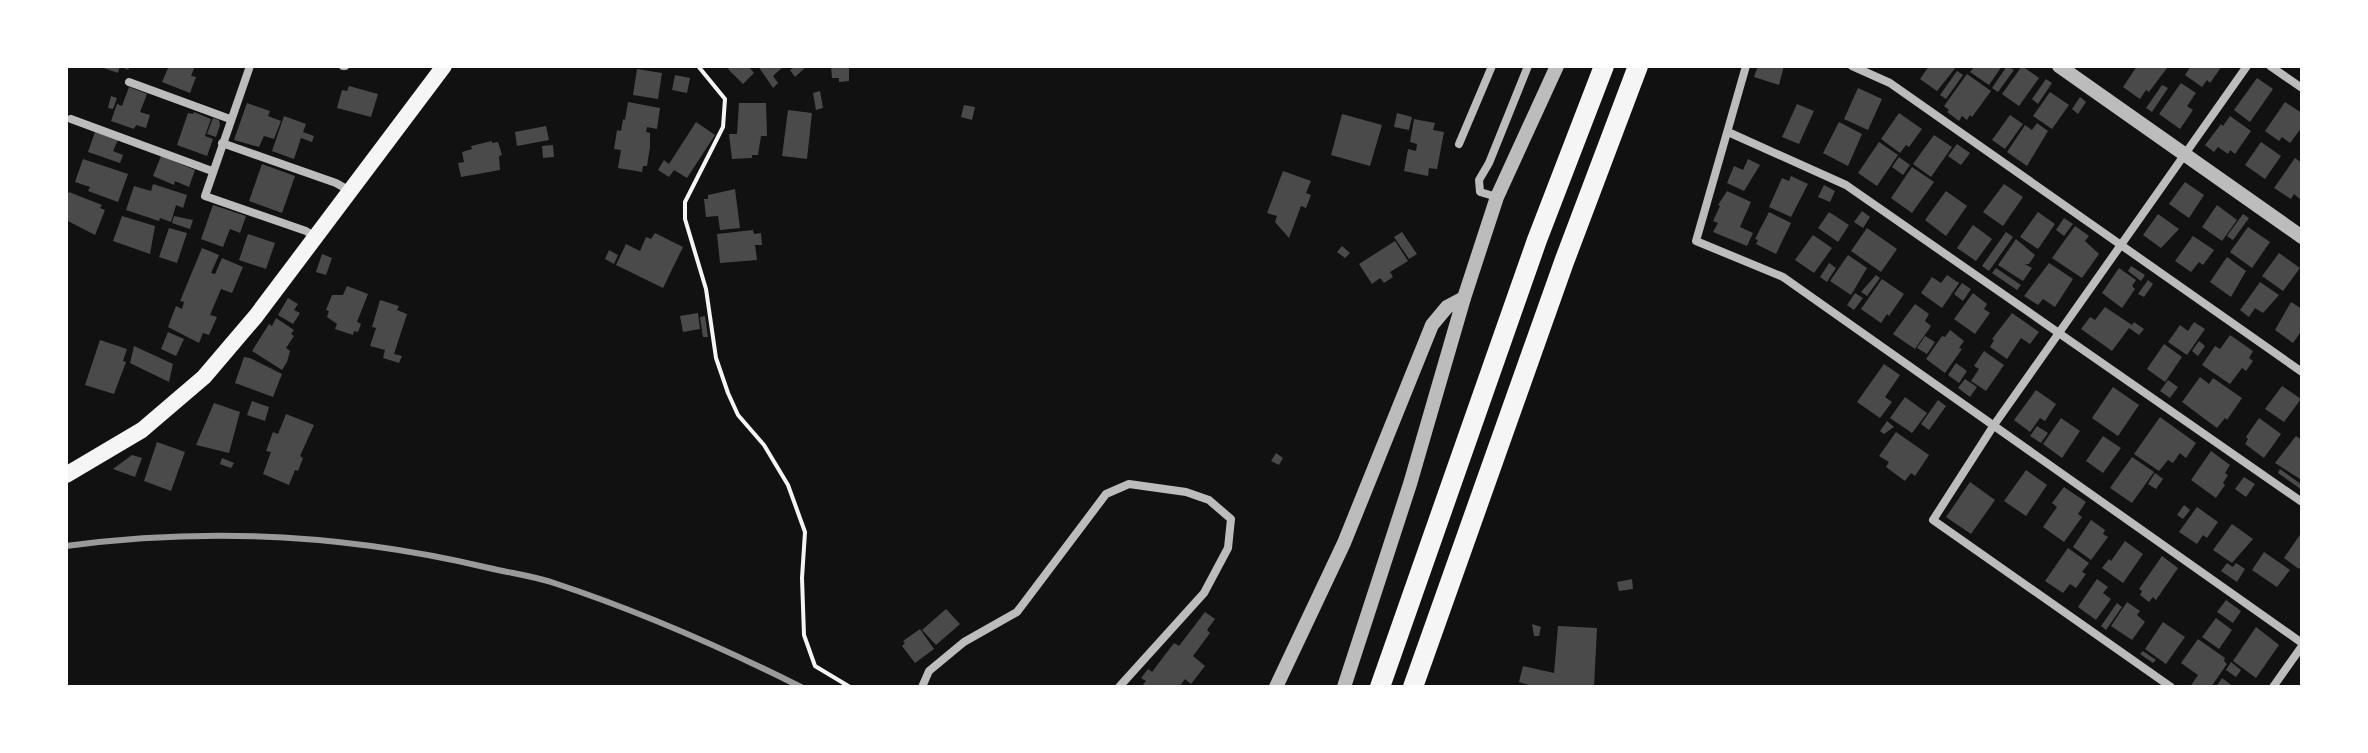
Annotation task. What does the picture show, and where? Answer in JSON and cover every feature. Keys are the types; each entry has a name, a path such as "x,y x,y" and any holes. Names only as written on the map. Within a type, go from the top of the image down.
{"highway":[{"path":"1380,687 1537,240 1604,66"},
{"path":"1413,687 1564,262 1638,66"}],"main road":[{"path":"66,475 142,430 204,377 256,316 444,66"}],"street":[{"path":"250,66 205,196 306,231 315,237"},
{"path":"1459,144 1492,66"},
{"path":"1497,197 1480,192 1479,180 1489,163 1528,66"},
{"path":"1344,687 1410,484 1497,197 1557,66"},
{"path":"1746,66 1696,241 1783,277 2302,645 2273,687"},
{"path":"1852,66 1890,83 2302,372"},
{"path":"2059,66 2302,237"},
{"path":"2171,687 1933,520 1994,425 2247,66"},
{"path":"2270,66 2302,88"},
{"path":"129,82 230,119"},
{"path":"71,119 212,171"},
{"path":"1728,132 1846,185 2302,502"},
{"path":"222,143 336,183 350,191"},
{"path":"1276,687 1344,543 1432,325 1447,307 1464,298"},
{"path":"922,687 929,671 964,642 1017,612 1106,494 1129,484 1186,492 1209,500 1231,519 1228,548 1204,593 1119,687"}],"path":[{"path":"698,66 725,99 723,127 685,202 685,219 706,289 716,358 738,415 764,445 788,485 805,532 802,578 804,635 815,666 850,687"}],"building":[{"path":"98,66 120,66 118,73"},
{"path":"169,66 195,66 191,76 196,77 190,93 162,82"},
{"path":"731,66 748,66 754,73 743,84 728,69"},
{"path":"758,66 784,66 773,76 778,83 773,88"},
{"path":"791,66 807,66 795,77"},
{"path":"831,66 849,66 849,81 839,82 839,78 832,78"},
{"path":"1758,66 1784,66 1779,85 1754,77"},
{"path":"1929,66 1957,66 1937,91 1920,79"},
{"path":"1975,66 2002,66 1989,85 1970,72"},
{"path":"2007,66 2014,70 1998,92 1992,88"},
{"path":"2022,66 2039,78 2019,106 2002,94"},
{"path":"2137,66 2167,68 2140,99 2123,87"},
{"path":"2191,66 2222,66 2210,83 2207,80 2202,87 2185,75"},
{"path":"637,69 662,73 658,99 633,95"},
{"path":"1957,71 1963,75 1946,99 1940,95"},
{"path":"1967,74 1991,91 1972,117 1970,115 1967,120 1962,116 1959,121 1944,106"},
{"path":"675,75 690,78 687,93 672,90"},
{"path":"2257,78 2273,89 2250,122 2234,110"},
{"path":"2046,79 2052,83 2038,104 2032,99"},
{"path":"2181,83 2196,93 2187,106 2193,110 2180,129 2159,114"},
{"path":"2162,85 2168,88 2152,112 2146,108"},
{"path":"349,86 378,94 371,117 337,108 342,90 347,91"},
{"path":"129,87 147,94 140,112 150,115 146,128 136,125 134,129 111,121 117,104 122,106"},
{"path":"1858,88 1882,99 1868,130 1844,119"},
{"path":"820,91 823,108 816,110 813,93"},
{"path":"2050,92 2069,105 2052,129 2033,116"},
{"path":"111,96 117,98 113,109 108,108"},
{"path":"2080,97 2086,102 2078,114 2072,109"},
{"path":"628,102 660,108 657,129 647,127 650,147 647,166 643,166 642,172 618,168 621,150 614,149 617,130 621,131"},
{"path":"2285,102 2302,113 2302,127 2290,143 2282,137 2279,141 2265,131"},
{"path":"247,103 270,111 268,116 281,121 274,139 264,136 259,147 234,140"},
{"path":"739,103 766,103 767,136 761,136 758,155 752,155 752,158 732,159 729,134 737,134"},
{"path":"1797,104 1814,111 1799,144 1782,137"},
{"path":"964,105 975,107 972,120 961,117"},
{"path":"788,110 812,113 807,159 782,156"},
{"path":"194,112 211,119 205,136 213,139 207,156 177,145 188,113"},
{"path":"1397,113 1412,117 1409,130 1394,127"},
{"path":"1899,113 1922,129 1909,147 1906,145 1900,153 1881,139"},
{"path":"1342,114 1382,125 1370,166 1331,155"},
{"path":"2010,115 2023,124 2005,149 1992,140"},
{"path":"284,116 306,124 303,132 314,136 312,142 301,138 294,159 272,151"},
{"path":"2230,116 2251,131 2235,154 2230,150 2228,154 2218,147 2214,152 2205,145"},
{"path":"213,118 219,120 220,125 216,137 207,134"},
{"path":"1414,119 1435,123 1433,130 1444,132 1437,169 1429,168 1428,176 1404,171 1408,149 1416,151 1417,144 1410,142"},
{"path":"696,122 715,135 687,178 674,170 669,177 658,170 664,160 669,164"},
{"path":"1839,122 1862,134 1848,166 1823,153"},
{"path":"2037,123 2048,131 2027,166 2007,152 2025,125 2032,130"},
{"path":"546,126 549,140 517,146 515,132"},
{"path":"95,132 118,140 113,151 123,155 120,163 88,152"},
{"path":"1934,135 1952,147 1931,177 1913,164"},
{"path":"498,142 502,155 499,156 500,170 461,177 458,163 464,162 462,152 472,149 471,146"},
{"path":"1879,142 1898,155 1877,186 1858,173"},
{"path":"2261,142 2281,156 2265,179 2245,165"},
{"path":"1957,144 1970,153 1961,165 1948,156"},
{"path":"553,145 554,157 543,158 542,146"},
{"path":"161,156 195,170 189,187 175,181 174,185 153,176"},
{"path":"1899,157 1910,165 1903,175 1892,167"},
{"path":"2295,158 2302,163 2300,199 2294,194 2291,199 2274,188"},
{"path":"83,159 128,174 118,202 88,191 90,187 75,182"},
{"path":"1748,159 1760,165 1744,191 1727,183 1734,166 1743,170"},
{"path":"262,164 295,176 282,213 249,201"},
{"path":"1912,167 1934,182 1912,213 1891,198"},
{"path":"1283,171 1311,181 1306,193 1311,195 1306,208 1301,206 1289,238 1275,222 1277,216 1267,213"},
{"path":"1791,176 1808,184 1791,217 1769,207 1782,178 1789,181"},
{"path":"2185,182 2204,195 2189,218 2169,204"},
{"path":"153,184 187,195 183,208 176,205 171,222 126,210 134,186 151,191"},
{"path":"2004,184 2023,197 2003,226 1983,212"},
{"path":"1824,185 1835,191 1830,202 1818,197"},
{"path":"735,189 740,228 720,230 718,216 706,217 704,199 708,199 708,195"},
{"path":"1727,191 1751,202 1740,227 1753,233 1747,246 1713,232 1718,223 1713,221 1718,205"},
{"path":"1946,191 1967,206 1946,236 1925,220"},
{"path":"69,192 102,205 100,208 105,210 95,235 66,220 66,196"},
{"path":"213,205 246,216 240,233 230,229 223,247 201,239"},
{"path":"2217,205 2237,220 2222,241 2202,227"},
{"path":"1862,211 1870,217 1863,228 1854,222"},
{"path":"1769,212 1791,223 1776,254 1756,244 1758,240 1755,239"},
{"path":"1829,212 1849,225 1838,242 1818,228"},
{"path":"2038,212 2055,224 2038,249 2020,237"},
{"path":"2158,214 2179,229 2161,248 2143,235"},
{"path":"2243,214 2249,218 2233,240 2227,236"},
{"path":"122,216 155,226 150,254 113,241"},
{"path":"174,216 193,220 190,229 172,223"},
{"path":"2064,218 2073,224 2064,236 2056,230"},
{"path":"1973,225 1992,239 1976,261 1957,248"},
{"path":"2075,226 2089,236 2085,241 2099,254 2082,278 2052,258"},
{"path":"2248,227 2270,242 2252,268 2230,252"},
{"path":"169,228 187,233 177,263 159,257"},
{"path":"1867,228 1897,249 1881,272 1851,251"},
{"path":"753,230 754,234 761,233 762,245 755,245 757,260 720,263 717,234"},
{"path":"1402,232 1417,254 1409,259 1394,237"},
{"path":"2006,232 2013,237 1989,271 1982,266"},
{"path":"655,233 683,247 663,288 616,265 626,244 640,251 646,237 651,239"},
{"path":"248,234 275,243 266,269 239,260"},
{"path":"1813,235 1832,248 1814,273 1795,260"},
{"path":"2193,236 2214,250 2203,265 2199,262 2191,272 2175,261"},
{"path":"2016,239 2035,255 2029,264 2025,264 2032,268 2023,281 1998,265"},
{"path":"1395,241 1408,261 1390,272 1393,277 1384,283 1380,278 1372,284 1359,264"},
{"path":"1342,246 1350,253 1345,258 1337,252"},
{"path":"202,248 219,255 211,273 215,274 222,258 243,267 232,293 221,289 210,315 217,317 209,335 203,333 199,343 168,327 176,306 182,309 184,302 180,301"},
{"path":"609,250 618,255 614,264 605,259"},
{"path":"2279,253 2300,268 2283,291 2262,276"},
{"path":"322,254 332,258 326,275 316,272"},
{"path":"1848,255 1867,268 1851,295 1830,281"},
{"path":"2227,257 2246,271 2231,297 2210,282"},
{"path":"1829,263 1836,268 1827,282 1820,277"},
{"path":"2049,263 2073,279 2055,307 2043,299 2038,305 2024,296"},
{"path":"2131,266 2145,275 2141,281 2128,271"},
{"path":"1996,268 2021,285 2017,290 1992,273"},
{"path":"2119,268 2136,280 2132,286 2135,289 2122,308 2102,293"},
{"path":"1876,275 1880,278 1867,296 1861,292"},
{"path":"1947,275 1959,283 1942,308 1921,293 1932,277 1941,283"},
{"path":"1882,279 1904,294 1881,323 1861,309"},
{"path":"2148,280 2153,284 2144,297 2138,294"},
{"path":"2260,282 2279,295 2263,313 2255,308 2249,317 2240,310"},
{"path":"1962,283 1971,289 1963,301 1954,294"},
{"path":"347,286 368,294 357,322 361,324 353,335 335,329 337,324 327,317 329,311 326,310 332,295 343,295"},
{"path":"1855,293 1863,298 1854,310 1847,305"},
{"path":"1973,293 1987,304 1984,309 1990,313 1975,334 1954,319"},
{"path":"288,298 298,304 294,310 300,313 293,324 278,315"},
{"path":"380,300 399,306 397,310 407,314 394,354 402,356 399,363 383,358 385,350 370,346"},
{"path":"2291,302 2302,309 2302,330 2293,343 2275,330"},
{"path":"1915,304 1929,314 1925,321 1931,326 1915,349 1893,334"},
{"path":"2105,307 2132,325 2134,322 2144,329 2139,335 2129,328 2112,351 2081,329 2090,317 2095,320"},
{"path":"698,313 700,329 683,332 680,316"},
{"path":"2012,313 2039,332 2030,344 2021,338 2007,359 1990,347 1992,339"},
{"path":"705,316 708,337 703,337 700,317"},
{"path":"276,318 294,330 291,334 294,336 286,348 290,351 287,362 282,370 252,351"},
{"path":"2194,322 2205,329 2187,355 2168,342 2180,325 2188,331"},
{"path":"1950,330 1964,341 1945,373 1926,359"},
{"path":"168,332 184,339 176,356 161,349"},
{"path":"2230,335 2253,351 2249,358 2253,361 2246,371 2242,368 2230,384 2202,365 2215,346 2220,349"},
{"path":"1925,336 1935,342 1927,354 1917,348"},
{"path":"100,340 127,349 123,361 126,362 114,394 85,385"},
{"path":"2199,341 2205,346 2198,356 2192,351"},
{"path":"2164,344 2182,357 2165,382 2147,369"},
{"path":"134,346 173,364 169,382 130,363"},
{"path":"1984,351 2004,365 1986,391 1971,381 1979,369 1974,366"},
{"path":"244,357 282,374 273,397 235,383"},
{"path":"1956,363 1967,371 1959,383 1948,375"},
{"path":"1884,364 1900,375 1885,397 1892,402 1880,418 1857,402"},
{"path":"2200,377 2209,384 2213,378 2242,398 2227,420 2225,418 2217,428 2182,402"},
{"path":"1965,379 1977,387 1970,397 1958,388"},
{"path":"2168,380 2178,387 2170,398 2160,391"},
{"path":"2282,386 2301,399 2284,422 2265,409"},
{"path":"2113,387 2139,405 2118,436 2092,418"},
{"path":"2036,390 2056,404 2045,421 2040,418 2030,432 2014,420"},
{"path":"1905,397 1927,413 1912,433 1890,418"},
{"path":"1938,400 1946,406 1929,430 1921,424"},
{"path":"252,401 269,407 265,421 247,415"},
{"path":"214,403 240,412 229,453 196,445"},
{"path":"286,414 314,425 300,456 303,458 298,471 295,470 289,485 263,474 271,452 266,451 273,432 278,434"},
{"path":"2160,417 2196,443 2186,458 2180,453 2173,463 2168,460 2159,471 2134,454"},
{"path":"2061,418 2080,431 2062,458 2043,444"},
{"path":"2259,418 2281,434 2264,458 2245,444 2246,437"},
{"path":"1887,421 1894,427 1884,434 1880,431"},
{"path":"2037,426 2048,433 2041,443 2030,436"},
{"path":"1896,432 1929,455 1915,476 1911,473 1905,481 1886,467 1889,462 1879,456"},
{"path":"2103,436 2121,448 2103,473 2086,461"},
{"path":"2296,436 2302,440 2300,479 2275,463"},
{"path":"157,442 185,452 171,491 144,481"},
{"path":"2211,451 2230,465 2225,473 2228,475 2223,483 2225,485 2216,498 2191,480"},
{"path":"1276,453 1283,458 1279,465 1271,461"},
{"path":"132,455 142,458 135,477 113,469"},
{"path":"2132,457 2154,472 2132,503 2110,488"},
{"path":"222,458 234,463 231,468 220,464"},
{"path":"2280,469 2302,485 2302,490 2278,473"},
{"path":"2026,470 2047,485 2026,516 2004,501"},
{"path":"2155,473 2163,479 2156,489 2148,484"},
{"path":"2244,477 2255,484 2246,497 2235,489"},
{"path":"1970,482 1995,500 1971,534 1946,517"},
{"path":"2064,487 2086,502 2078,514 2082,517 2064,542 2043,527 2057,507 2052,503"},
{"path":"2184,505 2190,510 2183,519 2177,515"},
{"path":"2197,507 2218,522 2207,538 2203,535 2197,544 2179,532"},
{"path":"2091,520 2105,530 2103,534 2108,537 2091,560 2073,547"},
{"path":"2232,524 2253,539 2232,563 2213,550"},
{"path":"2302,532 2302,565 2299,569 2284,558"},
{"path":"2125,541 2143,554 2123,583 2102,568"},
{"path":"2068,548 2089,563 2082,572 2086,574 2076,588 2070,584 2063,593 2045,581"},
{"path":"2264,552 2290,570 2277,587 2252,570"},
{"path":"2162,556 2178,568 2156,600 2153,597 2149,602 2140,595 2142,591 2139,589"},
{"path":"2227,563 2233,567 2236,563 2245,569 2237,582 2221,571"},
{"path":"1632,579 1633,589 1619,591 1617,582"},
{"path":"2097,579 2108,587 2103,593 2111,599 2096,620 2078,607"},
{"path":"2226,600 2241,611 2233,623 2217,612"},
{"path":"2127,602 2140,611 2137,615 2145,622 2132,640 2111,626"},
{"path":"2117,603 2122,607 2106,630 2101,626"},
{"path":"946,609 960,624 936,645 922,630"},
{"path":"1205,612 1215,619 1207,630 1210,633 1193,656 1205,666 1191,684 1185,679 1179,687 1141,687 1146,681 1141,678 1148,669 1152,672 1174,643 1179,646"},
{"path":"2216,618 2232,630 2219,649 2202,637"},
{"path":"2163,622 2185,637 2166,664 2145,649"},
{"path":"1532,624 1541,627 1539,636 1534,636"},
{"path":"1558,626 1597,628 1594,687 1535,687 1519,682 1523,666 1554,673"},
{"path":"2256,627 2279,645 2256,678 2233,661"},
{"path":"920,629 934,649 915,663 902,646 903,641"},
{"path":"2198,639 2225,658 2227,664 2211,687 2190,687 2198,675 2181,663"},
{"path":"2143,651 2156,660 2153,663 2140,654"},
{"path":"2231,662 2241,670 2236,677 2226,670"},
{"path":"2222,678 2234,687 2216,687"}],"railway":[{"path":"66,546 119,540 225,536 332,542 437,557 538,578 617,605 679,630 801,687"}]}
